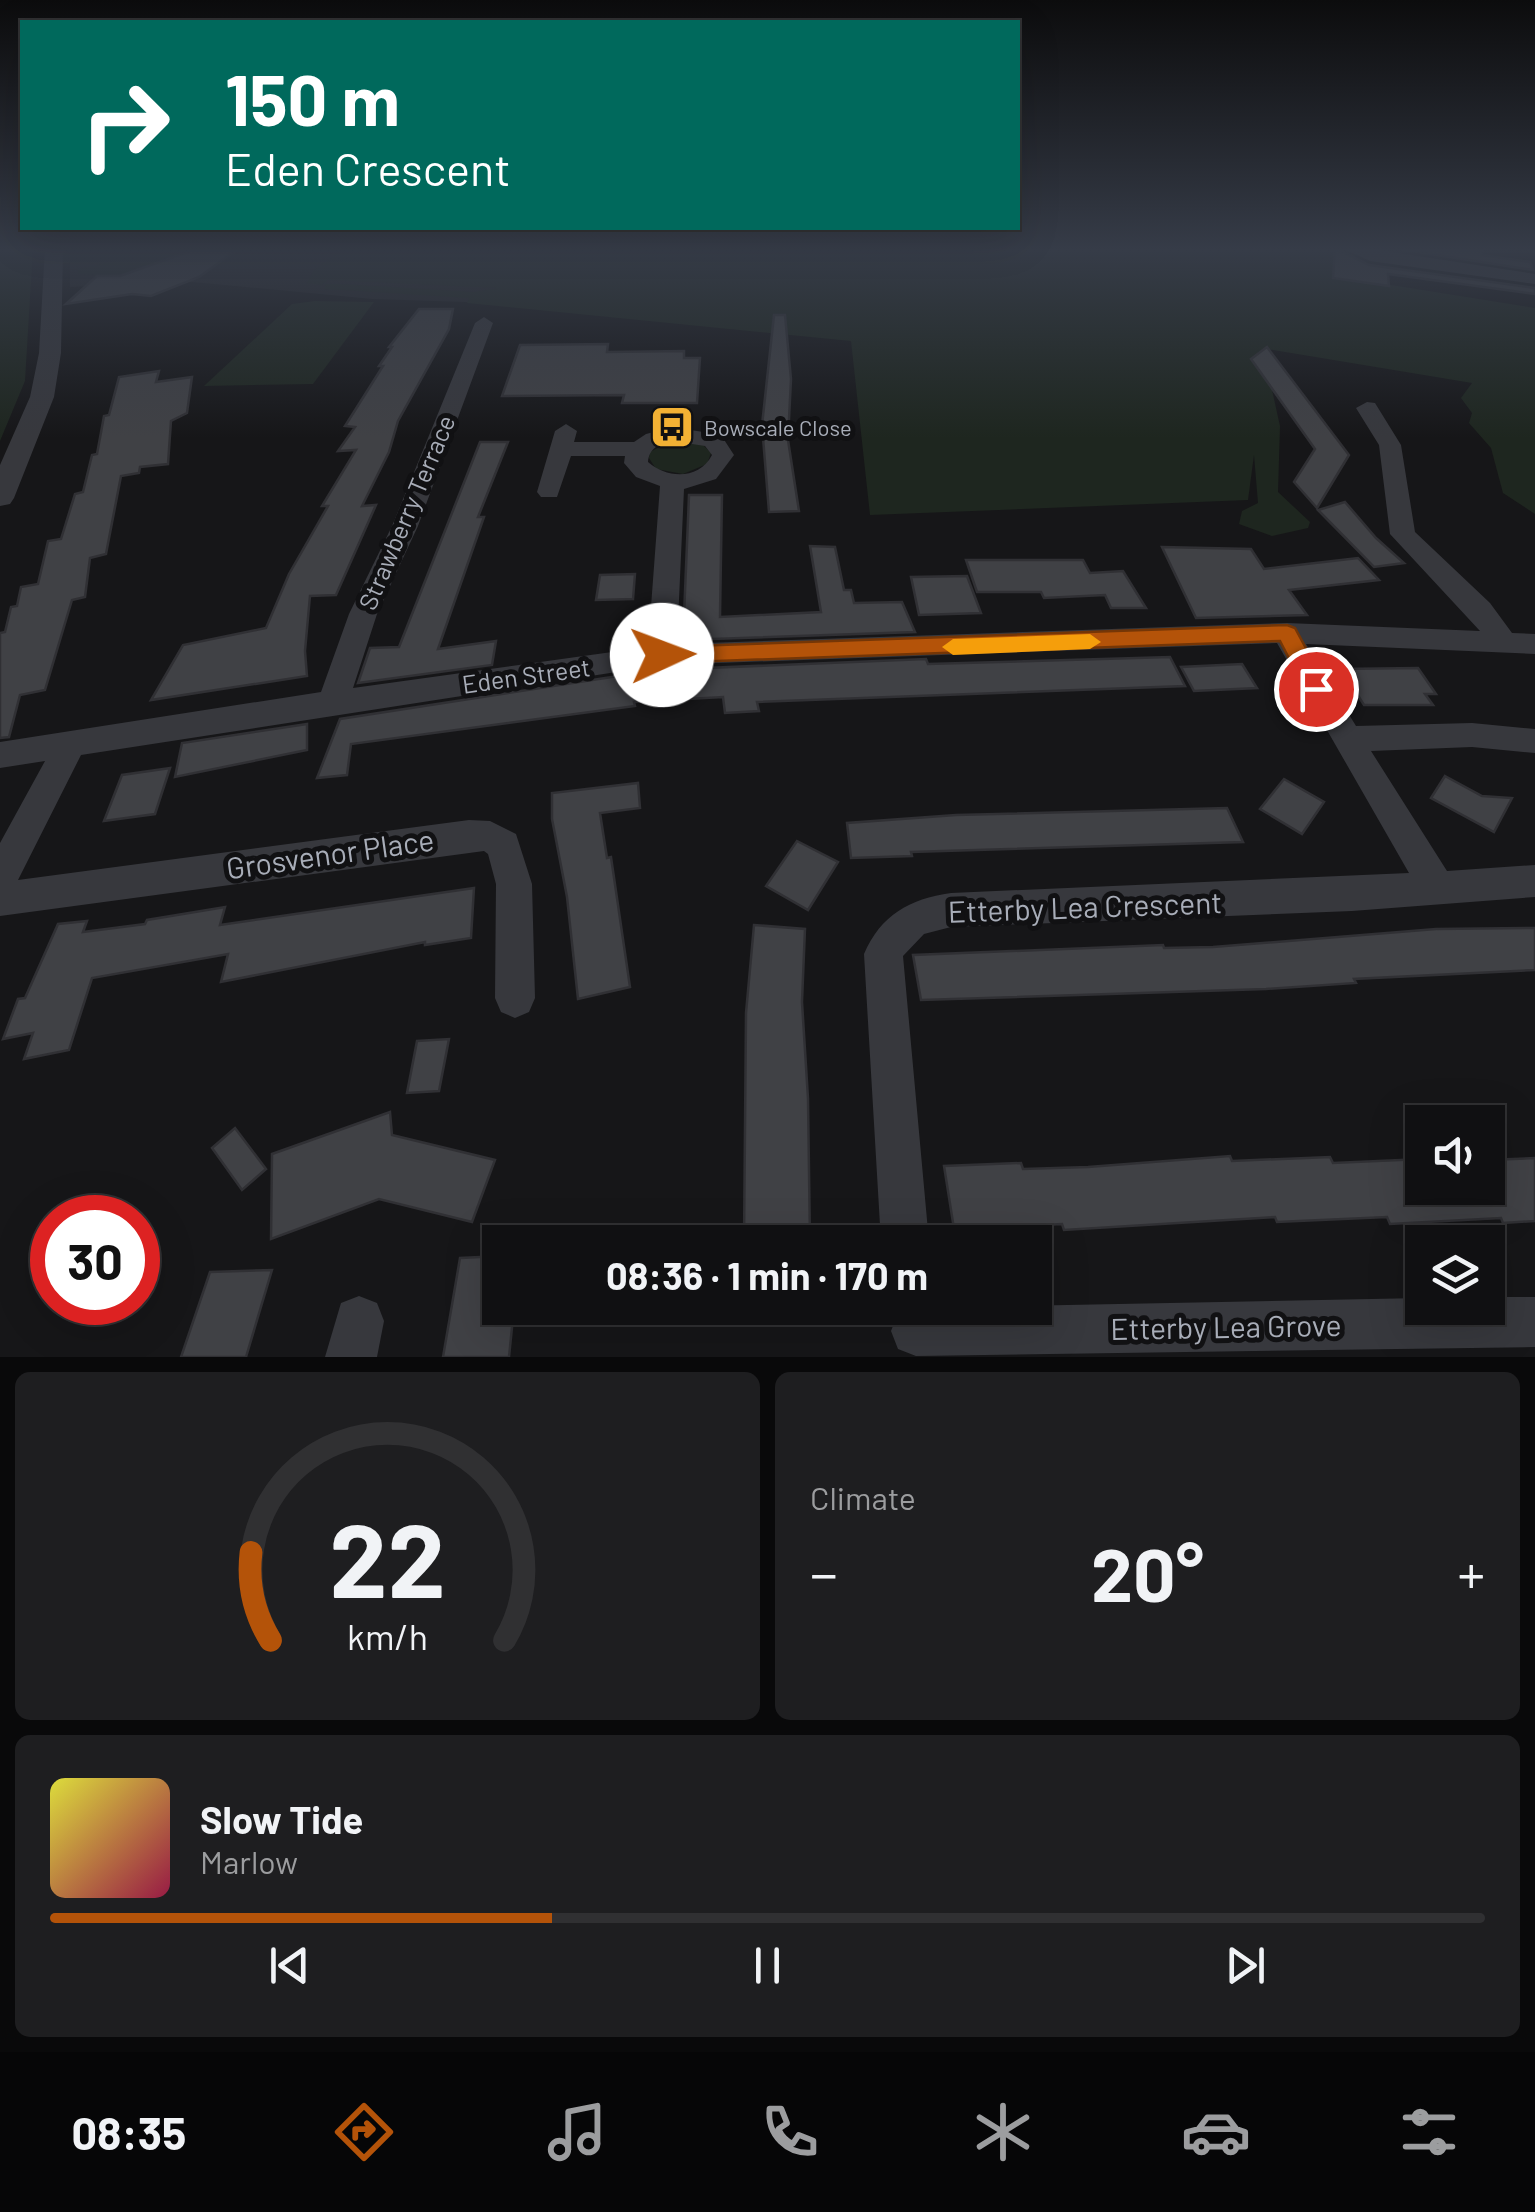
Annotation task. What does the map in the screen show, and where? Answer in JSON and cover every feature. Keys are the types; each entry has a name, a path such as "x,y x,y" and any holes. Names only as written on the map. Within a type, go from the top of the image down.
{"street":[{"path":"0,498 42,397 50,354 52,311"},
{"name":"Strawberry Terrace","path":"333,702 337,680 405,526 484,324"},
{"path":"1367,408 1390,445 1403,534 1472,601 1503,642"},
{"path":"673,434 701,436 720,447 723,455 714,471 672,482 640,470 636,464 639,449 673,434"},
{"path":"550,492 565,440 639,449"},
{"path":"662,655 672,482"},
{"path":"1287,633 1346,739 1436,885"},
{"name":"Eden Street","path":"0,755 662,655 1287,633 1535,644"},
{"path":"1346,739 1472,735 1535,741"},
{"path":"0,878 68,746"},
{"name":"Grosvenor Place","path":"0,900 316,854 469,835 490,836 504,845 514,884 515,998"},
{"name":"Etterby Lea Crescent","path":"904,1225 883,954 890,939 914,918 951,910 1352,894 1436,885 1535,881"},
{"name":"Etterby Lea Grove","path":"916,1332 1535,1322"}],"shaded area":[{"path":"0,311 29,311 25,381 0,441"},
{"path":"284,311 367,311 313,384 204,386"},
{"path":"551,311 1535,311 1535,514 1503,493 1491,448 1469,423 1472,413 1461,398 1472,383 1267,349 1265,358 1280,426 1278,492 1310,522 1308,528 1272,536 1239,524 1242,511 1258,503 1254,455 1248,500 870,515 851,341"},
{"path":"673,440 702,444 711,453 707,464 683,474 656,469 650,452"}],"building":[{"path":"417,311 453,311 449,329 398,421 389,452 362,506 376,505 336,595 310,596 307,676 151,700 183,645 266,628 289,574 328,506 322,506 356,450 338,451 355,427 345,426 383,366 379,366"},
{"path":"774,315 785,315 791,379 788,440 799,511 769,512 762,425"},
{"path":"608,344 607,352 684,351 684,358 700,358 697,403 622,403 624,395 502,396 520,345"},
{"path":"1267,347 1349,455 1317,508 1294,482 1315,449 1251,359"},
{"path":"159,371 156,382 192,377 187,413 171,421 168,464 140,467 139,473 121,476 106,554 90,558 85,597 72,600 45,690 20,695 9,737 0,738 0,633 5,632 11,607 17,606 21,587 38,584 48,541 61,539 75,494 83,492 92,455 97,454 104,416 109,415 119,377"},
{"path":"480,442 508,442 478,517 484,517 438,649 496,641 492,665 358,683 370,648 399,647"},
{"path":"689,495 722,495 720,617 821,612 810,546 835,547 844,590 851,590 854,603 902,602 915,632 683,640"},
{"path":"1345,502 1404,563 1374,567 1318,510"},
{"path":"1162,547 1251,549 1264,569 1358,558 1379,580 1289,590 1307,615 1196,618"},
{"path":"966,560 1083,560 1090,573 1123,571 1146,608 1111,608 1105,595 1044,598 1041,592 977,592"},
{"path":"635,574 633,599 596,600 600,575"},
{"path":"967,576 981,613 919,615 911,577"},
{"path":"1170,657 1185,686 757,702 759,711 725,713 723,697 634,702 635,706 351,744 347,775 317,778 340,719 657,670 926,659 928,664"},
{"path":"1242,664 1257,688 1194,691 1181,667"},
{"path":"1418,668 1436,694 1425,694 1433,705 1364,705 1341,669"},
{"path":"307,724 307,750 175,777 182,743"},
{"path":"170,768 155,814 104,821 122,775"},
{"path":"1445,776 1482,796 1512,798 1494,832 1431,798"},
{"path":"1284,779 1324,802 1302,834 1260,809"},
{"path":"638,783 640,808 600,813 607,858 611,857 630,987 578,999 567,897 552,819 552,793"},
{"path":"1227,808 1243,842 911,852 912,856 851,858 847,823 956,815"},
{"path":"797,841 838,862 808,910 766,886"},
{"path":"474,888 471,938 425,942 221,982 228,954 92,978 69,1050 24,1059 33,1033 3,1039 18,999 25,998 58,924 87,921 83,932 225,907 220,925"},
{"path":"754,925 805,929 802,1002 810,1225 744,1225 746,1013"},
{"path":"1535,928 1535,970 1354,979 1356,983 1266,989 921,1000 913,955 1163,945 1213,947 1436,929"},
{"path":"449,1039 439,1091 407,1093 417,1041"},
{"path":"390,1112 392,1135 495,1160 472,1222 379,1199 271,1239 272,1154"},
{"path":"235,1128 266,1169 242,1190 212,1148"},
{"path":"1230,1156 1232,1161 1330,1157 1333,1163 1405,1160 1405,1205 1505,1205 1505,1159 1535,1158 1535,1221 1503,1223 1501,1218 1390,1224 1387,1217 1277,1222 1275,1217 1064,1230 1062,1224 953,1225 944,1166 1021,1163 1023,1169"},
{"path":"482,1257 482,1325 512,1325 509,1357 443,1357 460,1258"},
{"path":"272,1270 246,1357 181,1357 210,1272"}],"slow traffic":[{"path":"953,647 1090,642"}],"place":[{"name":"Bowscale Close","path":"672,427"}],"route":[{"path":"662,655 1287,633 1316,689"}]}
